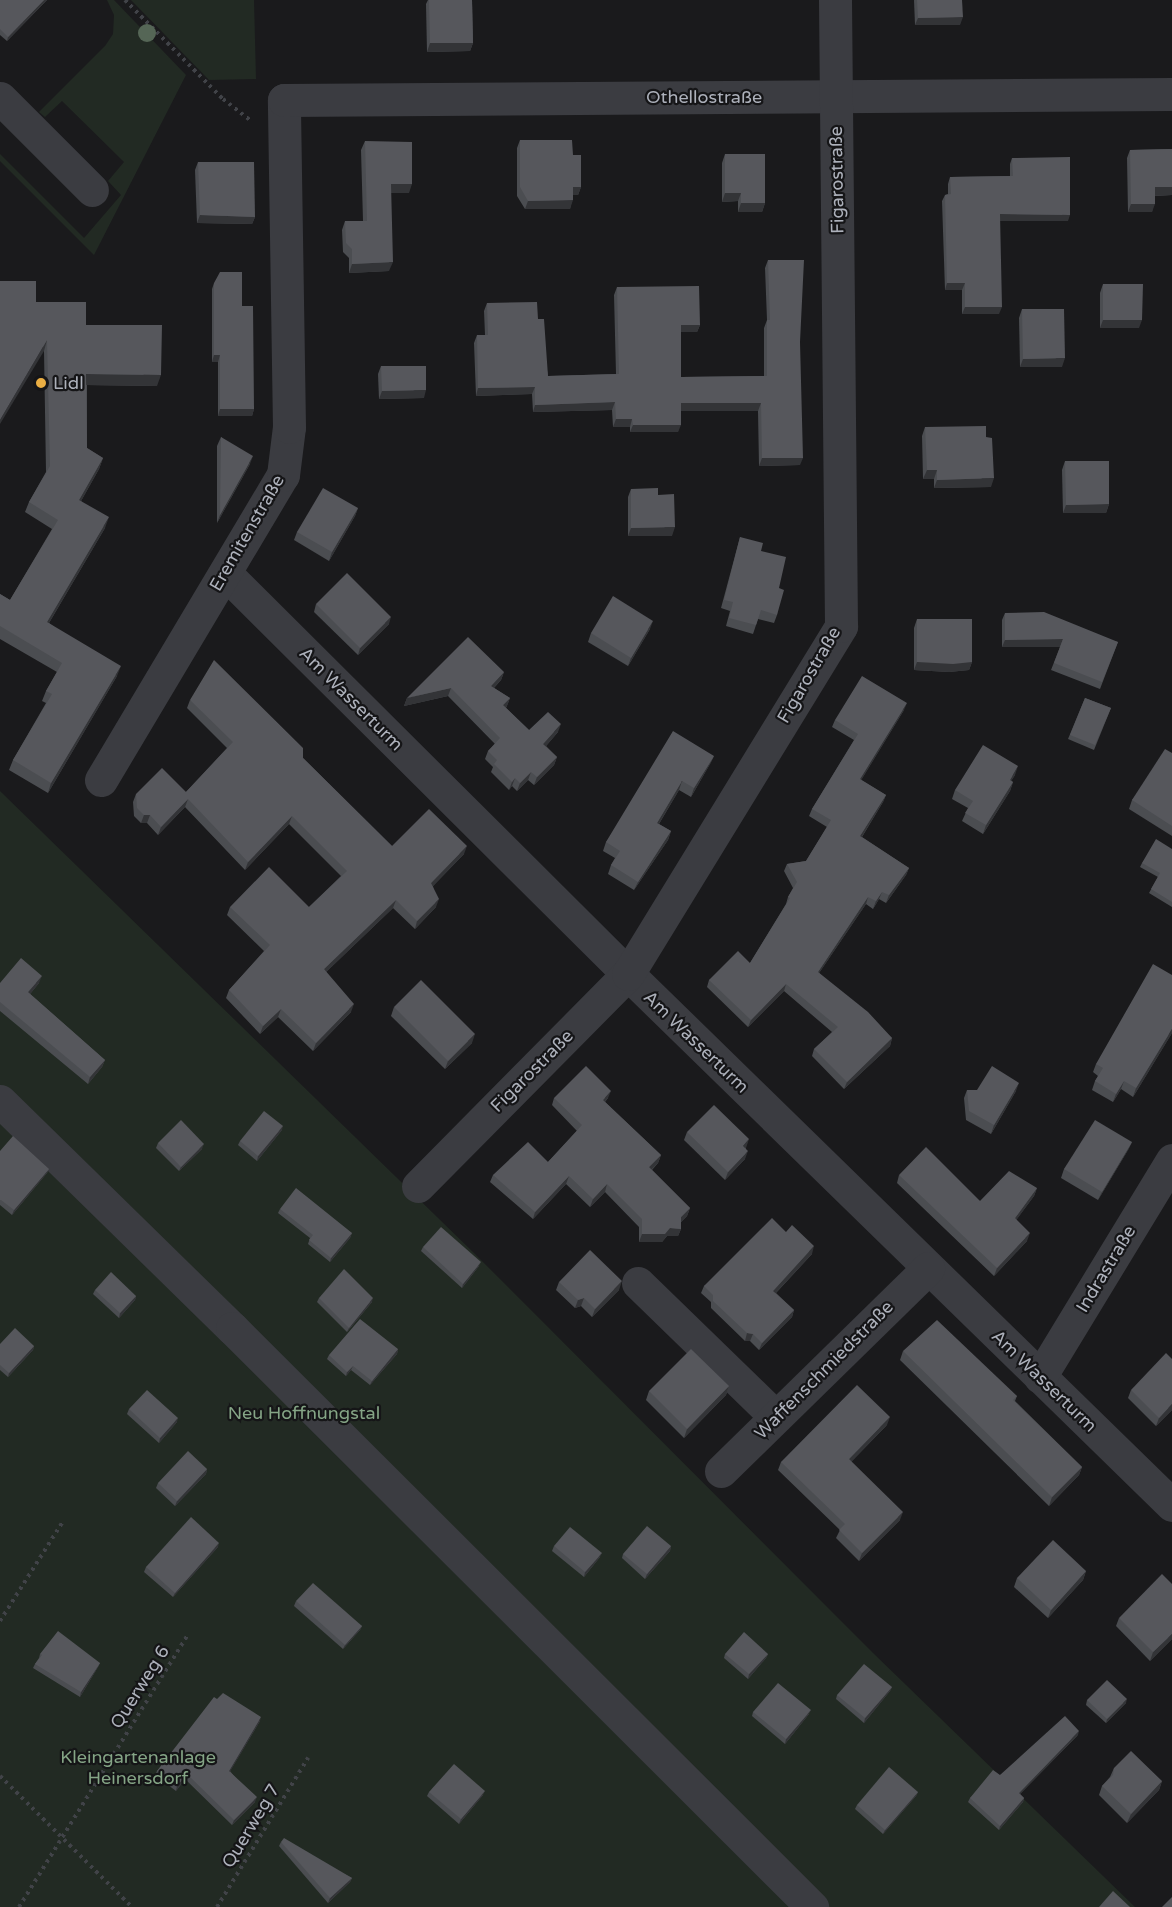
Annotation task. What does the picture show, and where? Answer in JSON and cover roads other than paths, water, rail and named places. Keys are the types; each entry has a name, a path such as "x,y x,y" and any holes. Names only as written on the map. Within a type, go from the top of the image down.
{"street":[{"name":"Figarostraße","path":"418,1186 628,974 840,626 835,0"},
{"name":"Othellostraße","path":"284,147 284,100 1172,94"},
{"path":"0,98 92,190"},
{"name":"Eremitenstraße","path":"101,780 283,475 289,427 284,147"},
{"name":"Am Wasserturm","path":"225,573 628,974 1172,1505"},
{"path":"0,1101 232,1328 812,1907"},
{"name":"Indrastraße","path":"1040,1377 1172,1160"},
{"name":"Waffenschmiedstraße","path":"721,1471 928,1268"},
{"path":"638,1283 776,1417"}],"place":[{"name":"Lidl","path":"41,383"}],"park label":[{"name":"Neu Hoffnungstal","path":"304,1413"},
{"name":"Kleingartenanlage Heinersdorf","path":"138,1768"}]}
